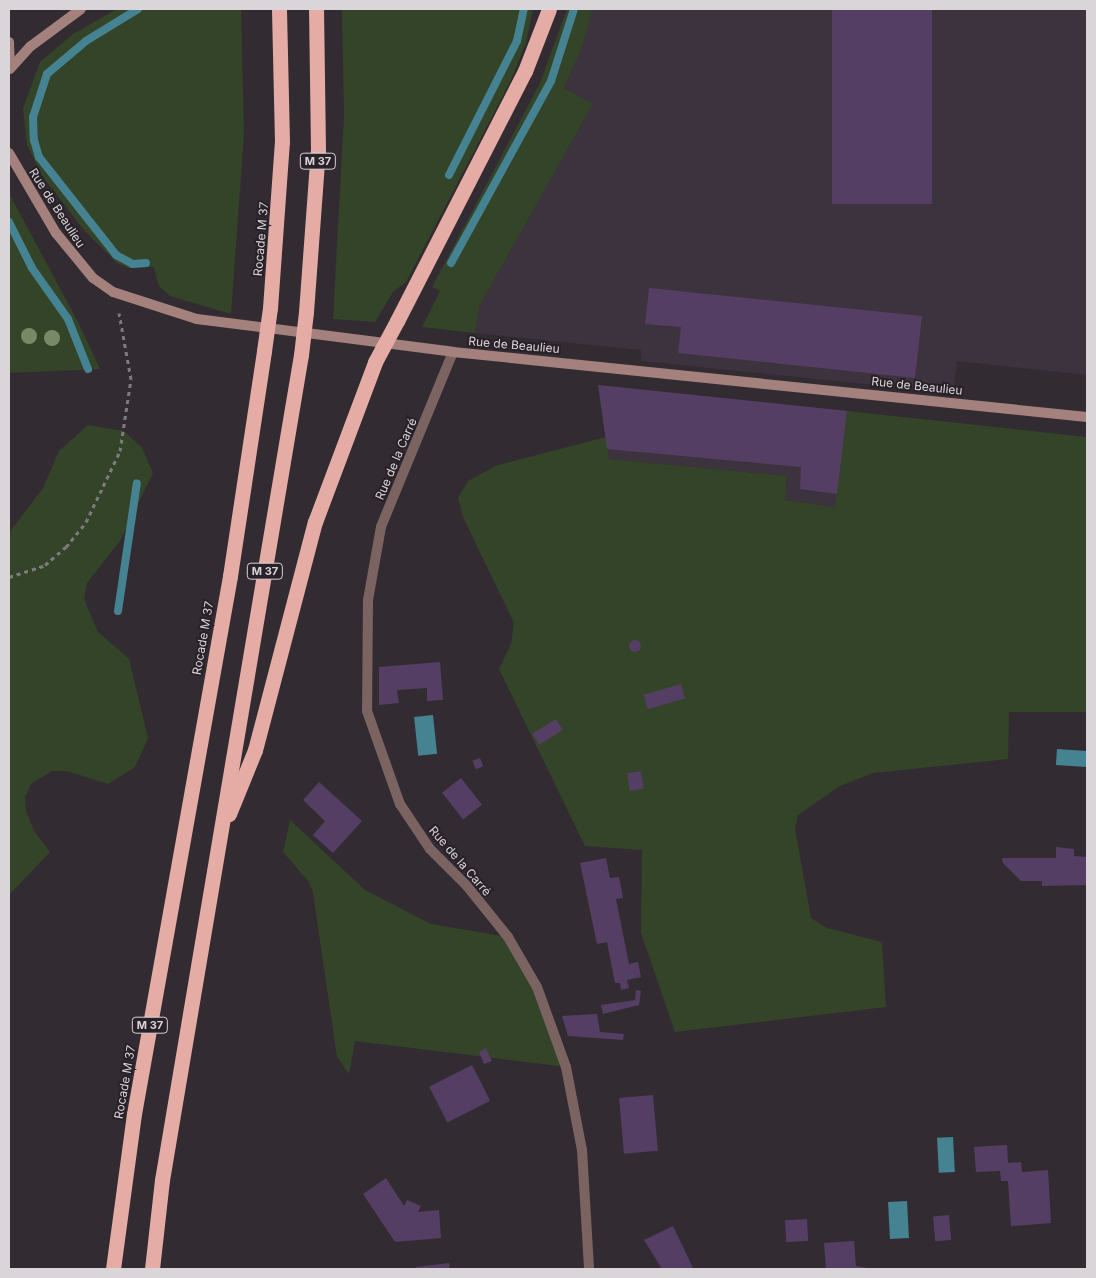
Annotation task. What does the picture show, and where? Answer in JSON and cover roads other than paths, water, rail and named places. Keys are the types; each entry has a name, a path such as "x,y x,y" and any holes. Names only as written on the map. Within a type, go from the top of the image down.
{"highway":[{"name":"Rocade M 37","path":"113,1269 134,1114 230,576 270,308 282,142 279,9"},
{"name":"M 37","path":"152,1269 162,1180 217,844 301,355 318,150 316,9"},
{"path":"217,844 255,750 314,522 375,362 521,80 548,9"}],"street":[{"path":"9,70 31,46 81,9"},
{"path":"9,42 9,70"},
{"name":"Rue de Beaulieu","path":"9,155 78,263 113,292 197,319 454,352 1087,417"},
{"name":"Rue de la Carré","path":"454,352 381,527 368,600 367,712 400,804 430,849 467,886 508,938 537,987 566,1067 580,1141 589,1269"}],"water":[{"path":"433,715 437,754 418,756 414,717"},
{"path":"1057,749 1087,751 1086,767 1056,765"},
{"path":"953,1137 955,1172 939,1173 937,1138"},
{"path":"907,1201 909,1238 890,1239 888,1202"}],"waterway":[{"path":"138,9 86,41 47,74 33,117 34,140 39,157 116,255 133,264 146,263"},
{"path":"449,175 517,41 524,9"},
{"path":"451,263 551,81 574,9"},
{"path":"9,222 32,268 68,319 88,369"},
{"path":"118,611 137,483"}]}
